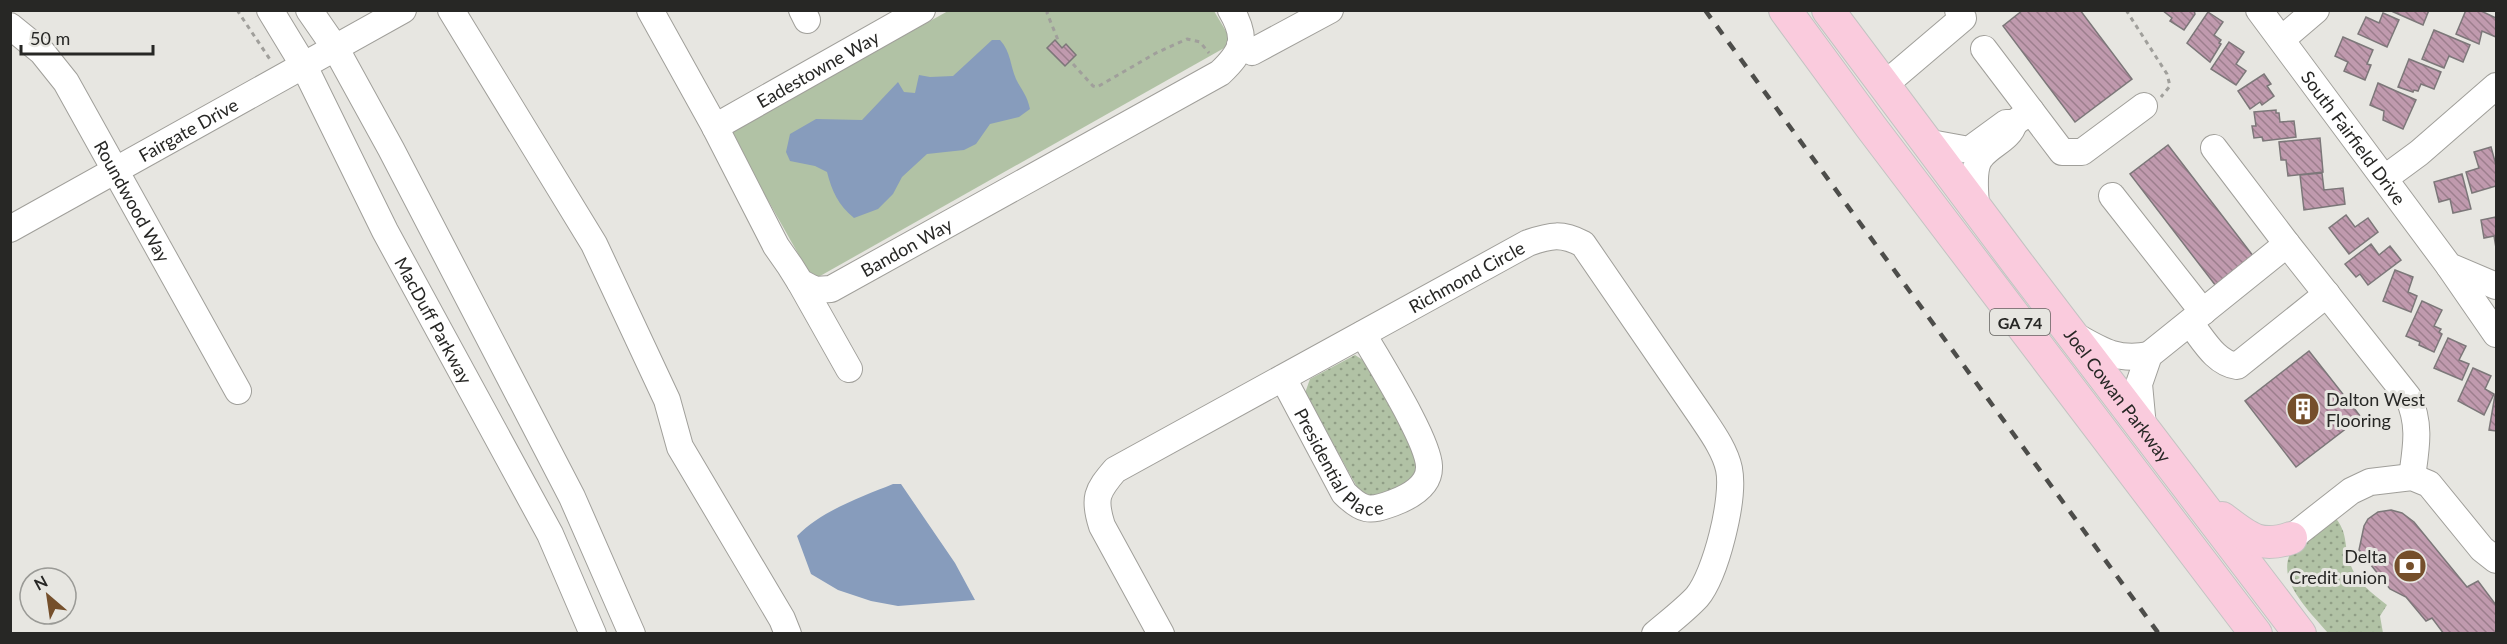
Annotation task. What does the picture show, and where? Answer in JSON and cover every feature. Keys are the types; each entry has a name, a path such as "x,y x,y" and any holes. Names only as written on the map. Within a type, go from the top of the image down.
{"main road":[{"name":"Joel Cowan Parkway","path":"1785,10 1870,127 2256,633"},
{"name":"Joel Cowan Parkway","path":"1828,10 1883,87 2294,626"},
{"path":"2200,501 2252,540 2276,543 2291,538"},
{"path":"2291,538 2282,558 2279,572 2294,626"}],"street":[{"name":"MacDuff Parkway","path":"270,10 304,66 385,231 550,534 593,633"},
{"path":"309,10 336,49 391,149 572,497 632,633"},
{"name":"Fairgate Drive","path":"10,229 403,10"},
{"path":"451,10 594,244 667,400 680,447 782,619 788,633"},
{"path":"650,10 715,127 776,246 801,282 849,369"},
{"name":"Eadestowne Way","path":"715,127 922,10"},
{"path":"1231,10 1242,33 1240,45 1252,52 1330,10"},
{"path":"1883,87 1963,18 1958,10"},
{"name":"South Fairfield Drive","path":"2259,10 2385,178 2496,334"},
{"path":"2282,39 2316,10"},
{"name":"Roundwood Way","path":"10,26 42,52 66,82 238,391"},
{"name":"Bandon Way","path":"801,282 815,290 831,289 1220,73 1233,61 1240,45"},
{"path":"1984,49 2023,117 2062,152 2082,152 2144,106"},
{"path":"2385,178 2419,153 2496,86"},
{"path":"1925,142 1969,150 2006,123 2023,117"},
{"path":"1976,209 1975,174 1979,158 2012,130 2023,117"},
{"path":"2214,148 2408,397 2414,410 2418,434 2412,477"},
{"path":"2112,196 2196,317 2220,360 2226,365 2237,366 2327,294"},
{"name":"Richmond Circle","path":"1161,633 1102,526 1096,507 1100,488 1115,470 1528,243 1549,236 1569,237 1583,244 1701,416 1716,440 1729,469 1728,512 1717,558 1697,596 1655,633"},
{"path":"2143,427 2139,384 2149,355 2287,244"},
{"path":"2449,266 2496,286"},
{"name":"Presidential Place","path":"1283,378 1344,493 1358,506 1376,510 1403,500 1423,487 1430,468 1424,445 1363,334"},
{"path":"2073,335 2097,349 2120,357 2149,355"},
{"path":"2291,538 2351,491 2370,482 2412,477 2429,484 2482,549 2496,560"}],"path":[{"path":"1048,10 1047,13 1058,40"},
{"path":"2126,10 2167,74 2170,86 2160,99 2144,106"},
{"path":"1073,64 1093,86 1098,87 1156,53 1187,39 1200,42 1214,60 1227,67"}],"green space":[{"path":"948,11 1214,11 1233,43 813,280 730,133"},
{"path":"1355,355 1369,364 1417,453 1418,466 1412,483 1406,489 1389,495 1367,496 1357,487 1305,393 1310,379"},
{"path":"2334,516 2342,528 2350,563 2356,576 2365,587 2387,605 2380,616 2383,633 2328,633 2301,602 2294,590 2287,565 2291,553 2300,541"}],"water":[{"path":"992,40 1000,40 1006,49 1016,79 1030,109 1019,117 990,124 976,144 964,150 927,154 902,177 893,194 878,209 854,218 836,197 827,172 815,166 790,161 786,152 790,134 816,119 862,120 898,82 904,92 915,93 919,75 953,76"},
{"path":"893,484 901,484 955,563 975,600 898,606 871,601 838,590 811,574 797,536 829,512"}],"building":[{"path":"2023,10 2080,10 2132,79 2075,122 2003,26"},
{"path":"2162,10 2194,10 2195,14 2184,30 2170,21 2172,18"},
{"path":"2389,10 2429,10 2423,25"},
{"path":"2466,10 2479,10 2496,18 2496,37 2482,31 2479,44 2456,34"},
{"path":"2208,12 2223,22 2214,35 2221,40 2219,43 2221,44 2210,62 2187,43"},
{"path":"2383,13 2399,20 2387,47 2358,34 2366,17 2379,23"},
{"path":"2434,30 2470,45 2463,62 2449,56 2444,68 2422,59"},
{"path":"2343,37 2373,50 2367,64 2371,65 2365,80 2344,71 2348,62 2335,56"},
{"path":"1055,40 1062,48 1066,44 1076,55 1065,66 1047,48"},
{"path":"2229,42 2244,52 2236,64 2246,71 2236,85 2211,69"},
{"path":"2409,59 2441,72 2434,89 2421,84 2418,91 2413,92 2398,87"},
{"path":"2264,74 2271,84 2267,86 2274,96 2262,105 2260,102 2250,109 2238,91"},
{"path":"2378,83 2416,100 2403,129 2383,120 2384,111 2370,105"},
{"path":"2276,110 2276,113 2279,113 2280,122 2294,121 2296,137 2263,141 2262,137 2254,138 2252,126 2256,126 2254,112"},
{"path":"2320,138 2323,172 2288,176 2286,160 2281,160 2279,142"},
{"path":"2168,145 2257,261 2219,290 2130,174"},
{"path":"2491,147 2496,165 2496,186 2472,193 2466,172 2479,168 2474,152"},
{"path":"2322,173 2324,190 2343,188 2345,204 2304,210 2300,175"},
{"path":"2462,174 2471,209 2453,213 2450,199 2439,202 2434,182"},
{"path":"2346,215 2355,227 2368,218 2378,232 2349,254 2329,228"},
{"path":"2496,217 2496,248 2494,236 2484,238 2481,220"},
{"path":"2371,244 2379,255 2390,246 2401,260 2368,285 2360,274 2356,277 2345,264"},
{"path":"2395,270 2413,277 2408,292 2417,296 2411,312 2383,301"},
{"path":"2422,301 2442,310 2434,326 2441,329 2439,332 2442,334 2434,352 2406,336"},
{"path":"2448,338 2466,346 2459,360 2469,364 2462,380 2434,368"},
{"name":"Dalton West Flooring","path":"2309,351 2361,417 2296,467 2245,401"},
{"path":"2473,368 2491,376 2485,389 2494,394 2484,415 2458,401"},
{"path":"2496,395 2496,431 2489,430"},
{"name":"Delta Credit union","path":"2391,510 2402,513 2414,522 2467,587 2478,581 2496,605 2496,634 2444,634 2432,618 2426,621 2406,597 2390,589 2359,550 2364,526 2368,519 2378,512"}],"railway":[{"path":"1705,10 2159,634"}],"place":[{"name":"Dalton West Flooring","path":"2303,409"},
{"name":"Delta Credit union","path":"2410,566"}]}
